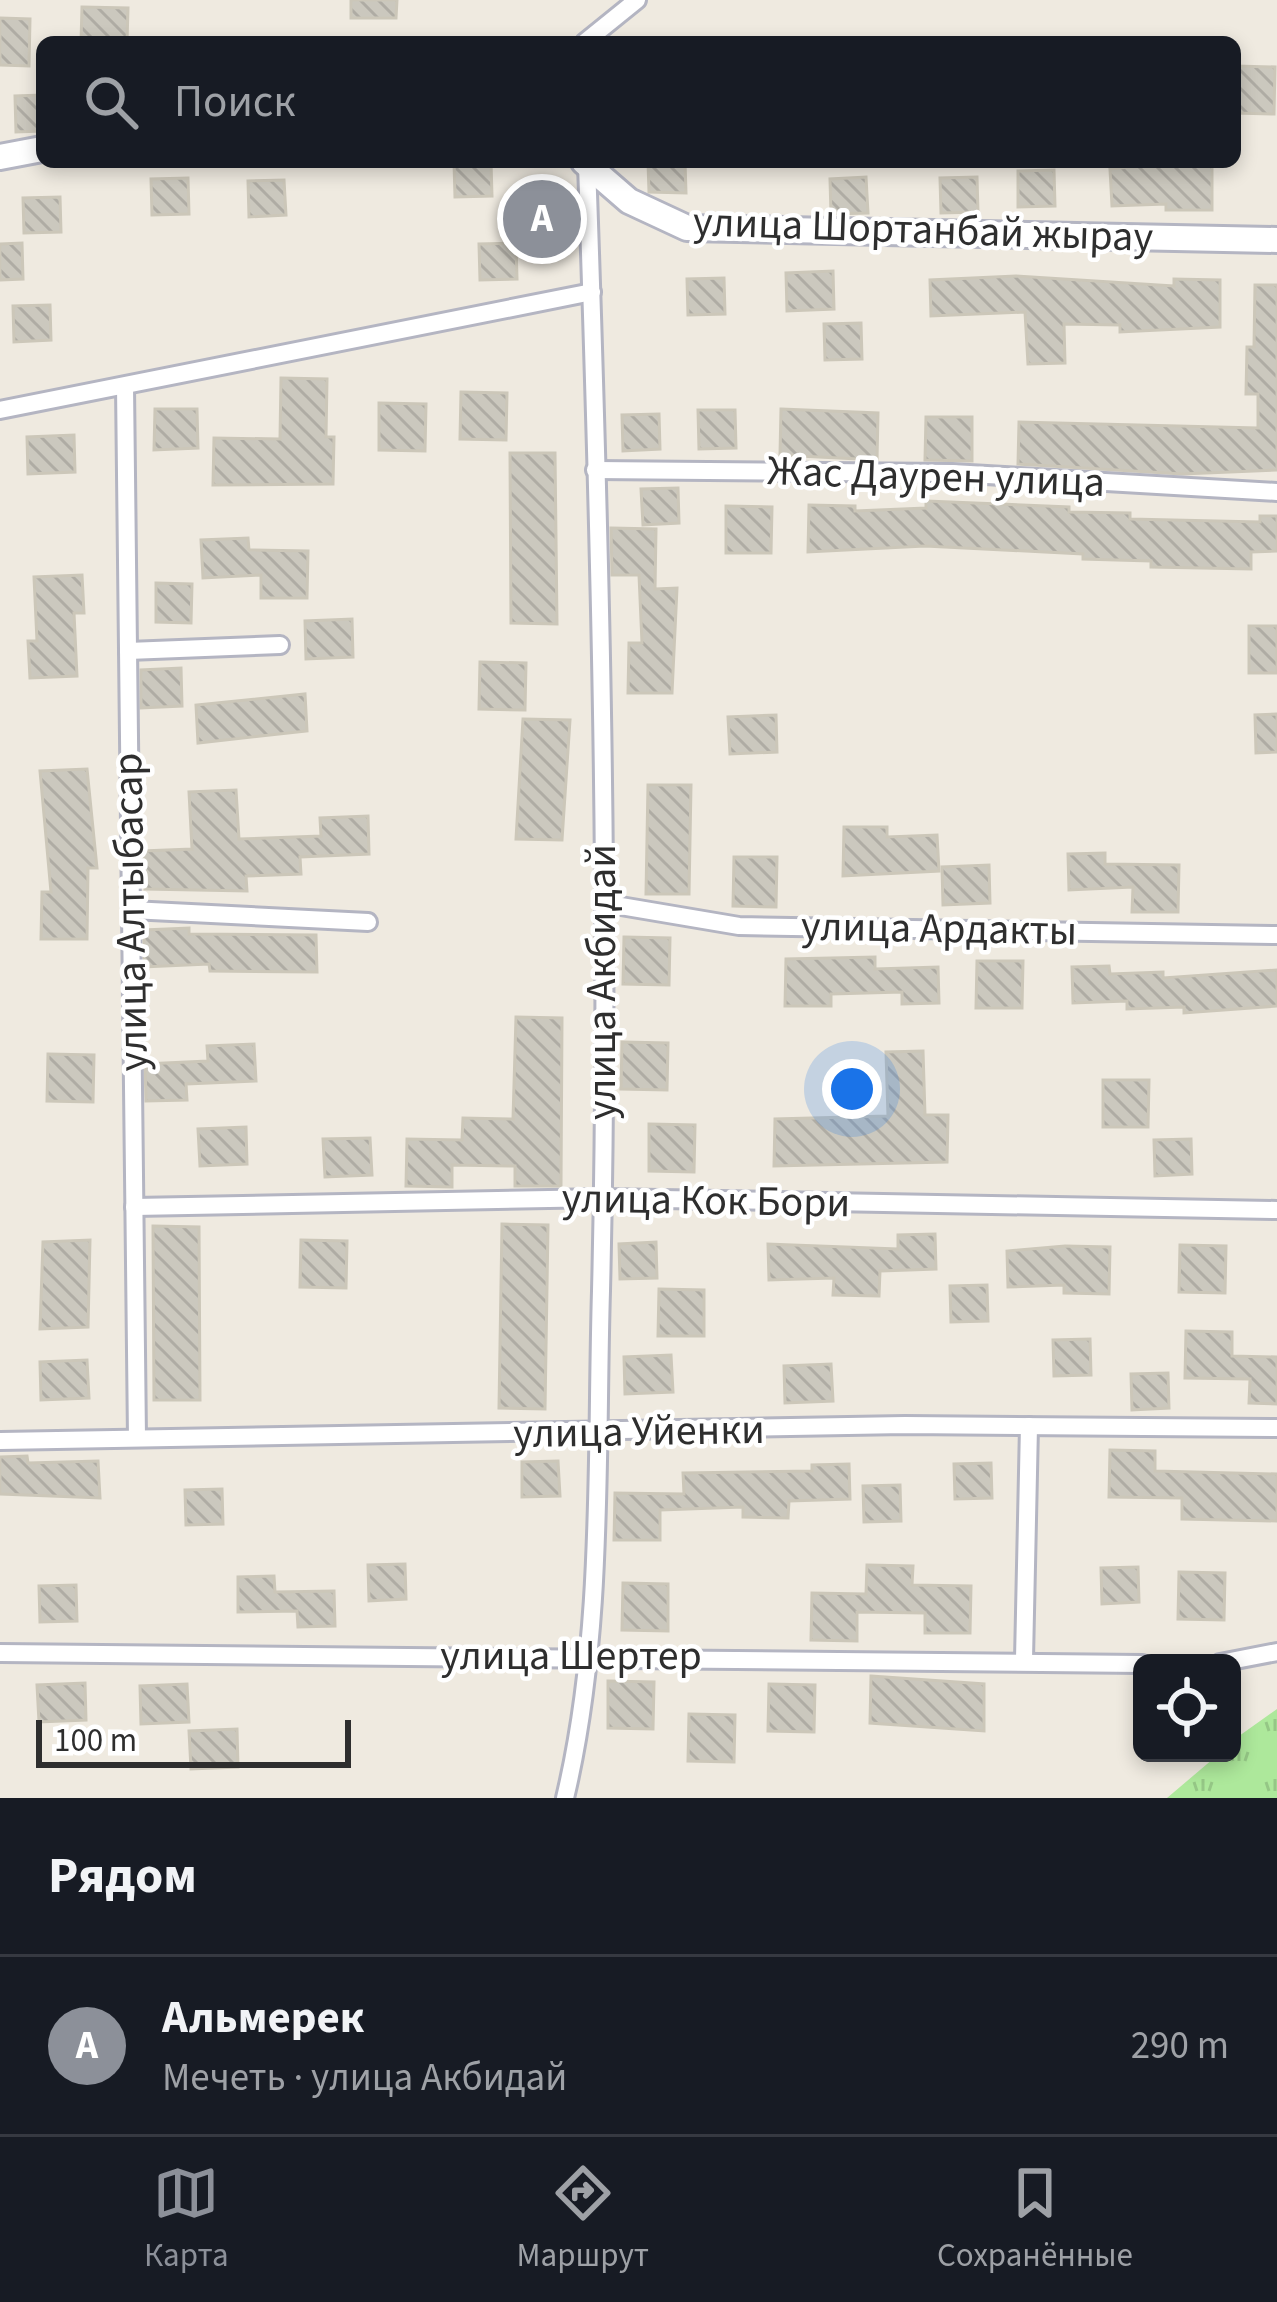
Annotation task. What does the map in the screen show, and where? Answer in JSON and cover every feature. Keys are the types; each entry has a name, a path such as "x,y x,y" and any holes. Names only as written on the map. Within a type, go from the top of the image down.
{"street":[{"path":"592,36 637,0"},
{"path":"0,157 36,150"},
{"name":"улица Акбидай","path":"566,1798 587,1656 603,1198 603,903 586,168"},
{"name":"улица Шортанбай жырау","path":"592,168 629,201 687,228 1277,240"},
{"path":"0,410 592,292"},
{"name":"улица Алтыбасар","path":"125,386 137,1438"},
{"name":"Жас Даурен улица","path":"595,470 952,473 1277,492"},
{"path":"128,651 280,645"},
{"name":"улица Ардакты","path":"603,903 739,926 1277,935"},
{"path":"131,910 368,922"},
{"name":"улица Кок Бори","path":"134,1207 603,1198 1277,1210"},
{"path":"1024,1659 1029,1426"},
{"name":"улица Уйенки","path":"0,1441 1029,1426 1277,1428"},
{"name":"улица Шертер","path":"0,1652 1133,1664"},
{"path":"1241,1659 1277,1652"}],"green space":[{"path":"1277,1709 1277,1798 1167,1798 1209,1762 1241,1762 1241,1735"}],"building":[{"path":"351,0 397,0 396,18 351,18"},
{"path":"82,7 128,8 127,36 81,36"},
{"path":"0,18 30,19 29,66 0,65"},
{"path":"1241,66 1275,67 1274,114 1241,113"},
{"path":"36,95 36,131 16,132 15,96"},
{"path":"454,168 491,168 492,196 455,197"},
{"path":"648,168 685,168 686,193 649,192"},
{"path":"1212,168 1212,210 1166,210 1166,204 1112,206 1110,169"},
{"path":"1054,170 1055,206 1018,207 1018,171"},
{"path":"866,177 868,213 831,214 830,179"},
{"path":"977,177 978,212 941,213 940,178"},
{"path":"188,178 189,214 152,215 151,179"},
{"path":"284,180 286,215 249,217 248,181"},
{"path":"60,197 61,232 24,233 23,198"},
{"path":"22,243 23,279 0,280 0,244"},
{"path":"516,243 517,279 480,280 479,244"},
{"path":"833,271 834,309 787,311 786,273"},
{"path":"1016,276 1174,286 1174,279 1220,280 1220,327 1120,332 1120,325 1064,324 1065,363 1028,364 1025,312 931,316 930,280"},
{"path":"724,278 725,314 688,315 687,279"},
{"path":"1255,285 1277,285 1277,470 1182,474 1018,464 1019,422 1258,428 1258,394 1246,394 1247,347 1254,347"},
{"path":"50,305 51,340 14,342 13,306"},
{"path":"861,323 862,359 825,360 824,324"},
{"path":"281,378 327,379 326,437 334,437 333,484 213,485 214,438 280,439"},
{"path":"461,392 507,393 506,440 460,439"},
{"path":"379,403 426,404 425,451 379,450"},
{"path":"155,409 197,409 198,448 154,450"},
{"path":"781,409 878,413 877,460 780,455"},
{"path":"698,410 735,410 736,448 699,449"},
{"path":"659,414 660,449 623,451 622,415"},
{"path":"926,417 972,417 972,461 925,460"},
{"path":"74,435 75,472 28,474 27,437"},
{"path":"510,453 555,453 557,624 511,623"},
{"path":"678,488 679,523 643,525 641,489"},
{"path":"926,501 1069,507 1069,512 1130,513 1130,519 1260,522 1260,516 1277,516 1277,551 1251,552 1251,569 1151,567 1151,561 1083,559 1083,554 925,546 808,552 809,505 855,506 855,511 926,508"},
{"path":"726,506 772,507 771,553 726,553"},
{"path":"611,528 656,529 655,589 677,588 672,693 628,693 629,643 642,643 639,575 612,575"},
{"path":"248,538 249,550 308,551 307,598 261,598 261,575 203,578 201,540"},
{"path":"82,575 84,613 74,613 77,676 30,678 28,641 37,641 34,577"},
{"path":"156,583 192,584 191,623 156,622"},
{"path":"352,619 353,657 306,659 305,621"},
{"path":"1249,626 1277,626 1277,673 1249,673"},
{"path":"480,662 526,663 525,710 479,709"},
{"path":"181,668 182,706 141,708 141,670"},
{"path":"305,694 307,731 198,743 196,705"},
{"path":"1277,714 1277,752 1256,753 1255,715"},
{"path":"776,715 777,752 730,754 728,717"},
{"path":"523,719 570,720 562,840 516,839"},
{"path":"87,769 97,868 88,868 87,939 41,939 42,892 51,892 40,771"},
{"path":"648,785 691,785 689,894 646,894"},
{"path":"236,790 239,839 321,836 320,818 368,816 369,854 300,857 301,874 246,876 247,891 145,889 143,851 192,849 189,792"},
{"path":"844,827 887,827 887,837 937,835 939,871 843,876"},
{"path":"1105,853 1105,864 1179,865 1178,912 1132,912 1133,887 1069,890 1068,854"},
{"path":"734,857 777,857 776,907 733,906"},
{"path":"989,865 990,903 943,905 942,867"},
{"path":"189,928 189,934 316,935 317,972 210,971 209,964 144,967 144,930"},
{"path":"624,937 670,938 669,985 623,984"},
{"path":"875,957 875,969 938,967 939,1003 902,1004 902,992 831,994 831,1006 785,1006 786,959"},
{"path":"977,961 1023,961 1022,1008 976,1008"},
{"path":"1109,966 1110,974 1163,972 1163,978 1277,970 1277,1006 1184,1013 1184,1007 1127,1009 1127,1001 1073,1003 1072,967"},
{"path":"516,1017 562,1018 561,1186 515,1186 515,1166 452,1165 452,1187 406,1186 407,1139 462,1140 463,1118 513,1119"},
{"path":"622,1042 668,1043 667,1090 621,1089"},
{"path":"254,1044 256,1081 186,1084 187,1100 146,1101 145,1064 208,1061 207,1046"},
{"path":"923,1051 925,1115 948,1115 947,1162 774,1166 775,1119 888,1116 886,1052"},
{"path":"48,1054 94,1055 93,1102 47,1101"},
{"path":"1103,1080 1149,1080 1148,1127 1103,1127"},
{"path":"649,1124 695,1125 694,1172 649,1171"},
{"path":"246,1127 247,1164 200,1166 198,1129"},
{"path":"370,1138 372,1175 325,1177 323,1139"},
{"path":"1191,1139 1192,1174 1155,1176 1154,1140"},
{"path":"502,1224 548,1225 545,1409 499,1408"},
{"path":"153,1226 199,1227 200,1400 154,1400"},
{"path":"935,1234 936,1269 880,1271 879,1296 833,1295 834,1278 769,1280 768,1244 898,1249 898,1235"},
{"path":"90,1240 88,1327 40,1329 43,1242"},
{"path":"301,1240 347,1241 346,1288 300,1287"},
{"path":"656,1242 657,1278 620,1279 619,1244"},
{"path":"1180,1245 1226,1246 1225,1293 1179,1292"},
{"path":"1110,1247 1109,1294 1064,1293 1064,1285 1008,1287 1007,1251"},
{"path":"987,1285 988,1321 951,1322 950,1286"},
{"path":"659,1289 704,1290 704,1336 658,1336"},
{"path":"1186,1331 1232,1332 1232,1356 1277,1357 1277,1404 1249,1403 1250,1379 1185,1378"},
{"path":"1090,1339 1091,1375 1054,1376 1053,1340"},
{"path":"671,1355 673,1392 625,1394 624,1357"},
{"path":"87,1360 89,1398 41,1400 40,1362"},
{"path":"831,1364 833,1401 785,1403 784,1366"},
{"path":"1168,1373 1169,1408 1132,1410 1131,1374"},
{"path":"1110,1450 1155,1451 1155,1471 1277,1474 1277,1521 1182,1519 1182,1498 1109,1497"},
{"path":"27,1456 28,1463 98,1461 100,1498 0,1494 0,1457"},
{"path":"558,1461 560,1496 522,1497 522,1462"},
{"path":"991,1463 992,1498 955,1499 954,1464"},
{"path":"849,1464 850,1499 789,1501 788,1518 743,1517 743,1507 660,1510 660,1540 614,1540 615,1493 684,1494 683,1473 812,1471 812,1465"},
{"path":"900,1485 901,1521 864,1522 863,1486"},
{"path":"222,1489 223,1524 186,1525 185,1490"},
{"path":"405,1564 406,1599 369,1601 368,1565"},
{"path":"867,1565 913,1566 912,1585 971,1586 970,1633 925,1633 925,1613 857,1612 857,1641 811,1640 812,1593 866,1594"},
{"path":"1138,1567 1139,1602 1102,1604 1101,1568"},
{"path":"1179,1572 1225,1573 1224,1620 1178,1619"},
{"path":"274,1576 275,1592 334,1591 335,1626 298,1627 297,1611 238,1612 238,1577"},
{"path":"623,1583 668,1584 668,1631 622,1630"},
{"path":"76,1585 77,1621 40,1622 39,1586"},
{"path":"871,1676 984,1684 984,1731 870,1723"},
{"path":"608,1681 654,1682 653,1729 608,1728"},
{"path":"85,1683 86,1720 39,1722 37,1685"},
{"path":"187,1684 189,1722 141,1724 140,1686"},
{"path":"769,1684 815,1685 814,1732 768,1731"},
{"path":"689,1714 735,1715 734,1762 688,1761"},
{"path":"237,1729 238,1767 191,1769 189,1731"}],"place":[{"name":"Альмерек","path":"542,219"}]}
